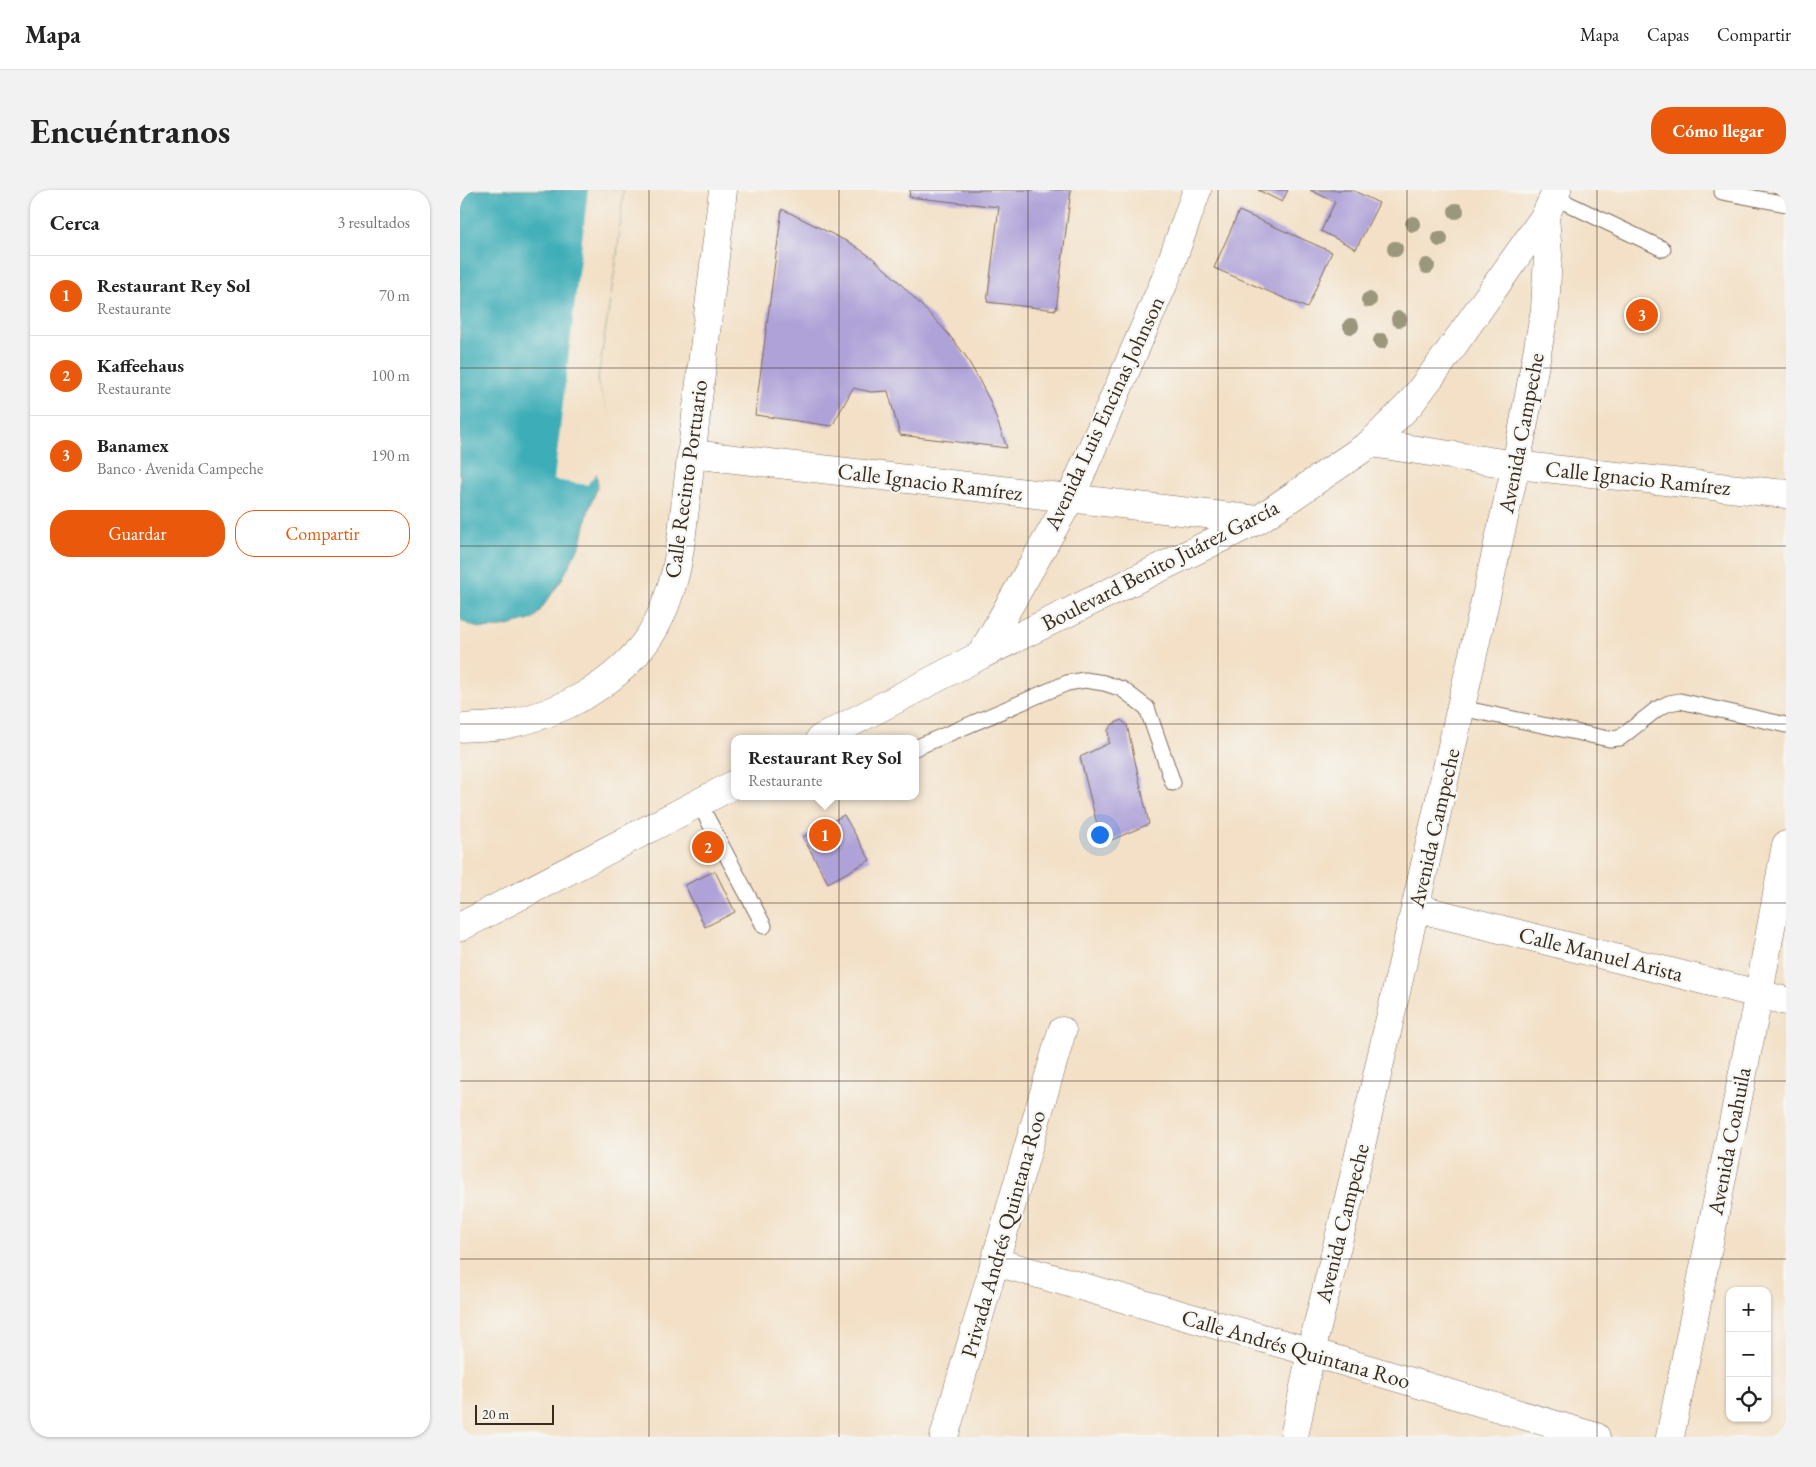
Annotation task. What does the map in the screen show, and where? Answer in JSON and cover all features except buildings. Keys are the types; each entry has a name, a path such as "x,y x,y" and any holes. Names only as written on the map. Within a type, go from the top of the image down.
{"street":[{"name":"Calle Recinto Portuario","path":"460,728 508,724 553,712 592,692 623,667 645,643 658,620 674,578 682,533 723,190"},
{"name":"Avenida Luis Encinas Johnson","path":"981,655 1070,499 1165,280 1197,190"},
{"name":"Boulevard Benito Juárez García","path":"828,735 981,655 1258,520 1371,444 1410,404 1441,363 1552,201"},
{"name":"Avenida Campeche","path":"1294,1437 1311,1352 1355,1172 1516,465 1545,310 1552,201"},
{"name":"Calle Ignacio Ramírez","path":"1371,444 1516,465 1786,494"},
{"name":"Calle Ignacio Ramírez","path":"692,454 1258,520"},
{"path":"460,927 731,786"},
{"name":"Avenida Coahuila","path":"1670,1437 1759,994 1786,845"},
{"name":"Calle Manuel Arista","path":"1416,908 1786,1001"},
{"name":"Privada Andrés Quintana Roo","path":"944,1437 1062,1031"},
{"name":"Calle Andrés Quintana Roo","path":"996,1262 1311,1352 1596,1437"}],"lane":[{"path":"1722,192 1786,204"},
{"path":"1552,201 1663,249"},
{"path":"919,746 1067,683 1085,680 1104,682 1122,689 1148,708 1172,782"},
{"path":"1461,708 1609,739 1620,738 1657,709 1669,703 1680,701 1786,724"},
{"path":"699,803 764,926"}],"water":[{"path":"460,190 623,190 617,254 597,383 611,420 596,472 598,486 588,512 581,543 561,581 534,619 496,628 477,627 460,619"}],"pier":[{"path":"588,190 623,190 617,254 597,383 613,422 600,469 587,485 554,480"}],"place":[{"name":"Banamex","path":"1642,315"},
{"name":"Restaurant Rey Sol","path":"825,835"},
{"name":"Kaffeehaus","path":"708,847"}]}
